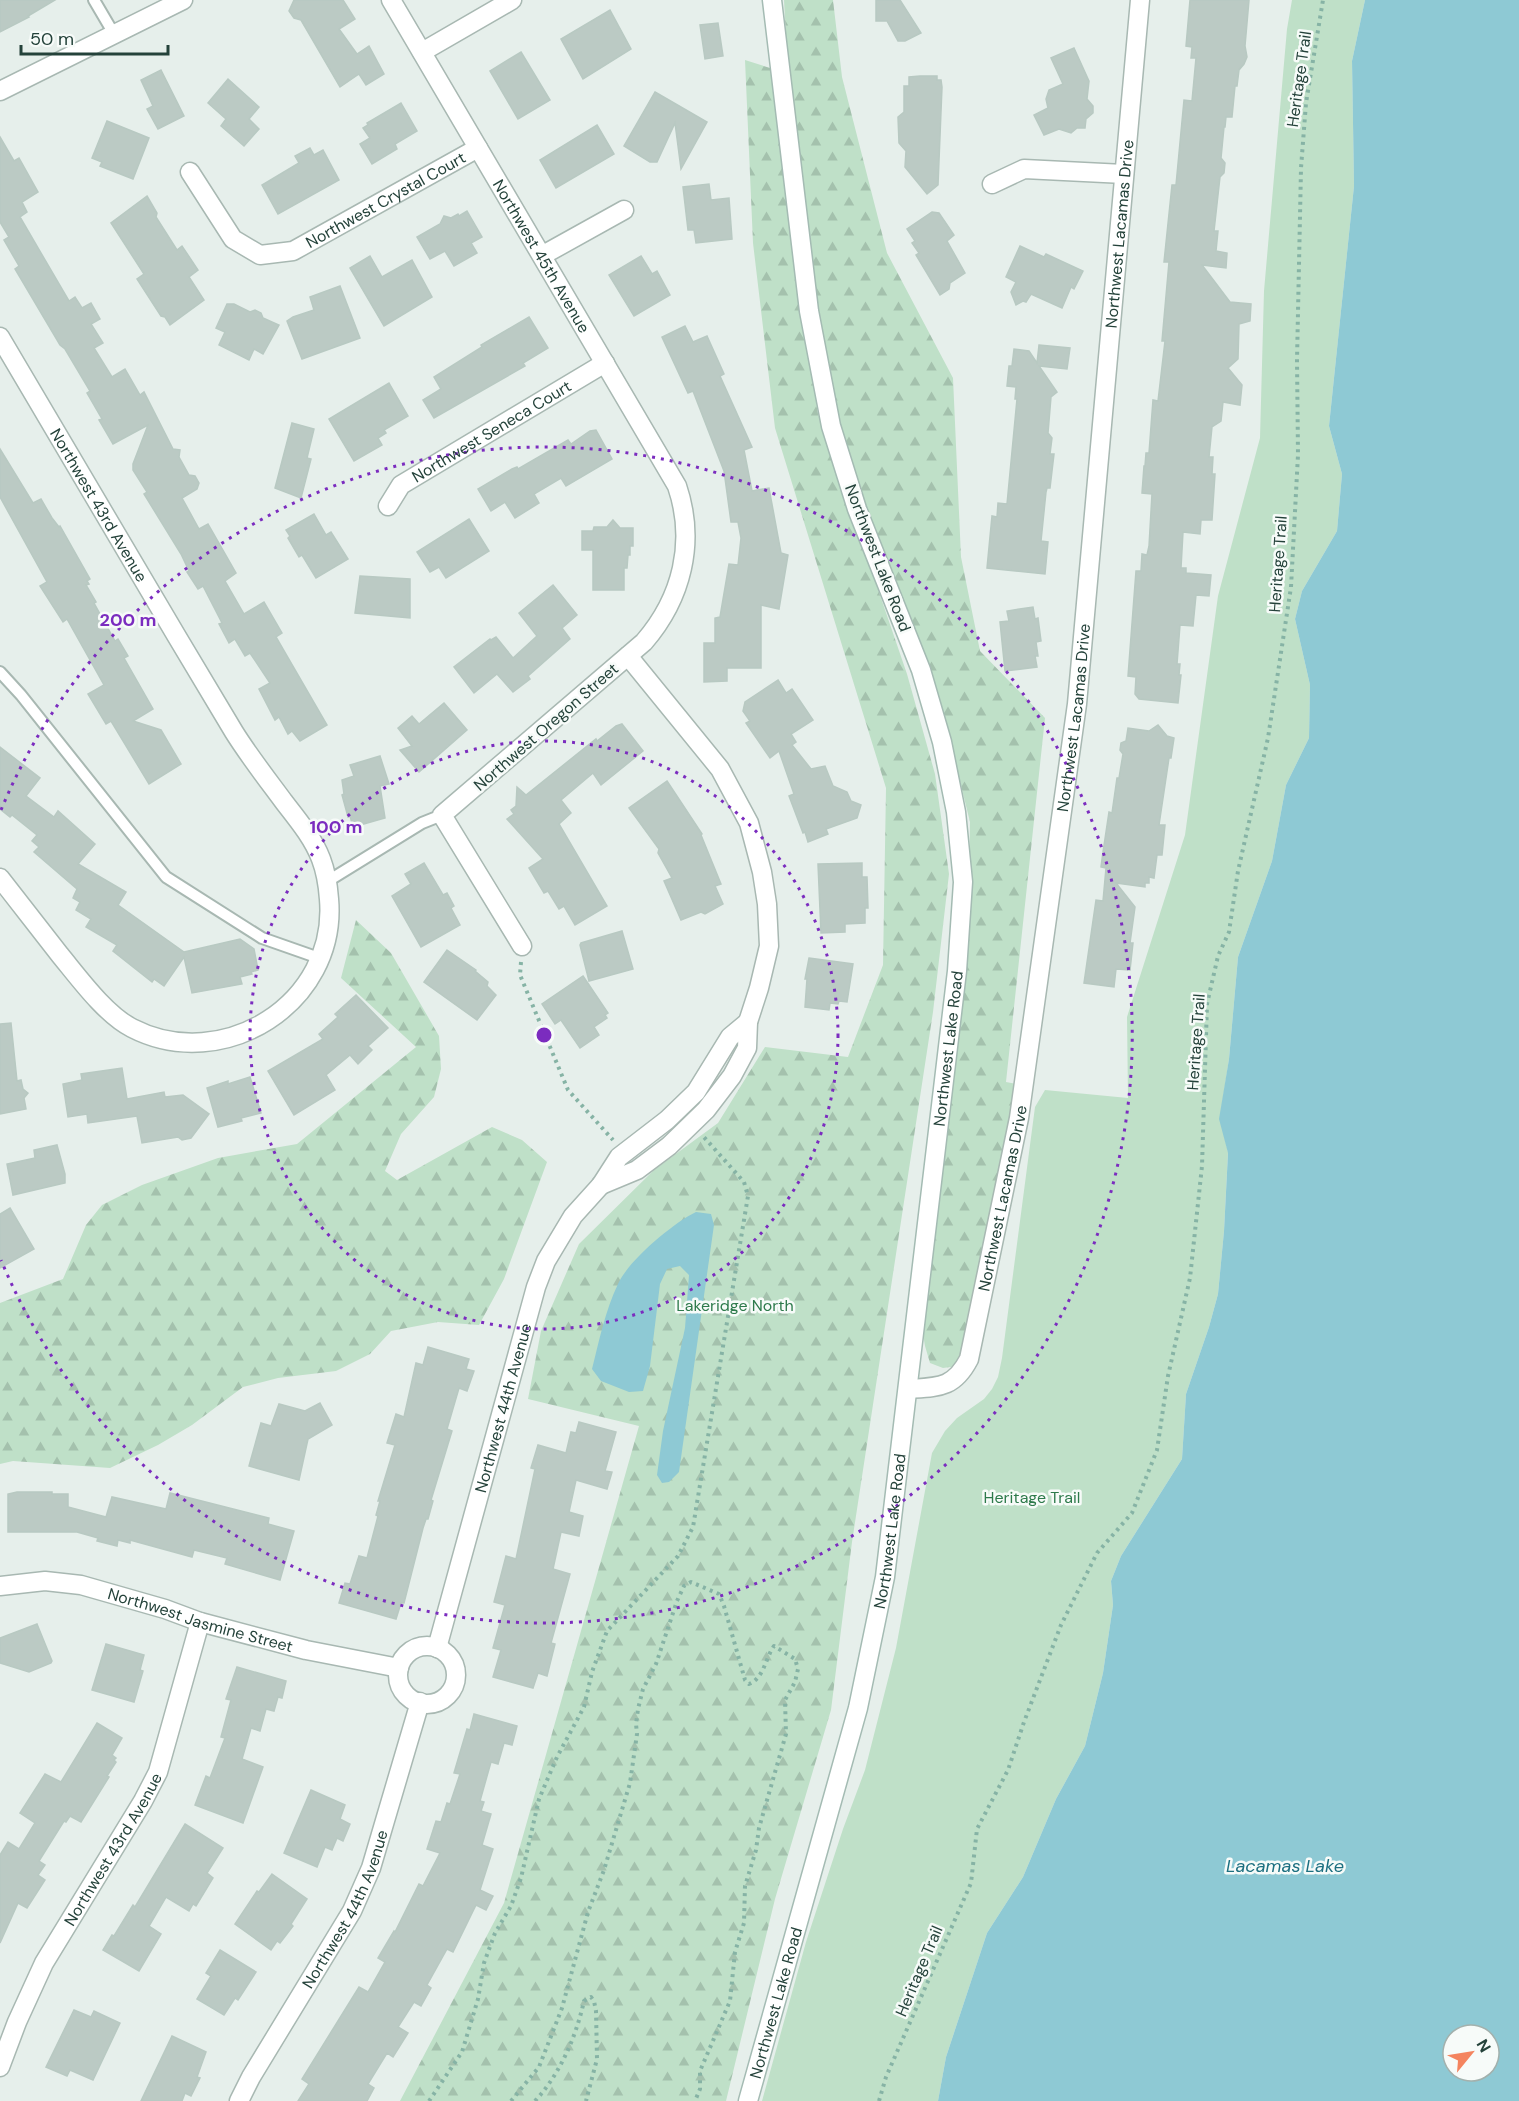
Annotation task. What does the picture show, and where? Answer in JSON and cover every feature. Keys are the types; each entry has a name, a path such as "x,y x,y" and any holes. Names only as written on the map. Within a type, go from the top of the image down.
{"street":[{"path":"0,91 183,0"},
{"name":"Northwest 45th Avenue","path":"391,0 677,486 685,514"},
{"path":"422,52 512,0"},
{"name":"Northwest Lake Road","path":"747,2101 858,1708 885,1576 957,970 963,882 956,812 942,742 924,681 857,509 831,426 809,311 772,0"},
{"name":"Northwest Lacamas Drive","path":"909,1389 929,1388 951,1382 961,1373 969,1359 1019,1118 1077,704 1140,0"},
{"name":"Northwest Crystal Court","path":"190,172 232,239 260,255 293,251 478,147"},
{"path":"992,184 1024,170 1124,174"},
{"path":"543,255 624,210"},
{"name":"Northwest 43rd Avenue","path":"0,337 239,739 308,833 321,859 328,881 330,911 327,938 314,972 290,1003 272,1019 225,1040 190,1044 160,1040 129,1027 94,998 0,878"},
{"name":"Northwest Seneca Court","path":"388,506 401,485 605,363"},
{"name":"Northwest Oregon Street","path":"442,815 644,642 661,622 675,593 685,557 685,514"},
{"name":"Northwest 44th Avenue","path":"601,1185 638,1170 669,1146 706,1110 737,1066 747,1048 748,1022 769,945 767,904 762,872 749,823 720,769 628,656"},
{"path":"442,815 522,946"},
{"name":"Northwest 44th Avenue","path":"437,1648 536,1287 546,1261 573,1216 601,1185 619,1157 667,1120 696,1092 730,1036 748,1022"},
{"name":"Northwest Jasmine Street","path":"0,1586 45,1581 81,1585 165,1609 200,1622 306,1650 399,1668"},
{"name":"Northwest 43rd Avenue","path":"0,2067 17,2022 44,1963 143,1801 158,1772 200,1622"},
{"path":"426,1646 437,1648 446,1653 453,1662 456,1673 454,1684 441,1700 430,1703 410,1698 402,1689 399,1679 399,1668 404,1658 412,1651 426,1646"},
{"name":"Northwest 44th Avenue","path":"239,2101 251,2077 352,1911 371,1868 420,1702"}],"lane":[{"path":"94,0 114,34"},
{"path":"0,672 21,695 166,878 262,938 319,958"},
{"name":"Northwest Oregon Street","path":"328,881 422,823 442,815"}],"path":[{"name":"Heritage Trail","path":"879,2101 886,2077 971,1882 977,1829 1008,1770 1061,1625 1097,1553 1132,1513 1157,1450 1168,1376 1190,1278 1202,1166 1207,1004 1218,956 1229,932 1238,871 1268,738 1291,587 1299,455 1297,360 1301,168 1306,103 1323,0"},
{"path":"522,946 519,975 568,1090 617,1144"},
{"path":"429,2101 462,2052 478,2000 484,1963 495,1933 511,1906 521,1878 539,1799 557,1757 585,1707 592,1672 607,1631 678,1556 693,1527 748,1196 744,1182 691,1124"},
{"path":"511,2101 539,2067 562,2008 585,1923 604,1870 630,1783 638,1709 643,1689 656,1664 677,1601 684,1586 691,1582 719,1594 745,1680 749,1684 756,1681 761,1674 766,1657 774,1646 795,1659 798,1670 795,1682 785,1700 786,1734 745,1887 744,1923 735,1952 730,2001 700,2071 700,2089 695,2101"},
{"path":"535,2101 545,2090 563,2061 584,2001 591,1997 596,2011 597,2059 586,2101"}],"green space":[{"path":"784,0 833,0 842,77 887,253 953,378 961,557 980,651 1045,718 1006,1082 1022,1085 977,1307 958,1366 943,1368 930,1363 921,1323 954,1081 968,939 970,822 943,712 880,559 845,458 818,340 788,75"},
{"name":"Heritage Trail","path":"1292,0 1365,0 1352,61 1354,186 1329,426 1342,474 1337,531 1302,591 1295,619 1310,685 1309,738 1286,785 1272,861 1238,957 1229,1059 1220,1118 1228,1152 1218,1294 1186,1394 1182,1459 1121,1556 1111,1581 1113,1605 1103,1673 1085,1746 1056,1799 1023,1877 987,1933 946,2057 938,2101 762,2101 806,1942 865,1770 896,1648 932,1453 945,1431 957,1418 984,1399 998,1377 1035,1107 1045,1090 1128,1098 1127,1017 1185,835 1218,596 1260,438 1264,291 1287,29"},
{"name":"Lakeridge North","path":"745,60 770,68 818,414 907,674 935,774 949,874 933,1012 852,1542 831,1710 775,1899 726,2101 400,2101 504,1903 639,1426 528,1399 541,1331 579,1244 654,1170 718,1123 765,1047 848,1057 883,965 886,788 775,428 753,243"},
{"path":"356,920 391,953 439,1036 441,1069 434,1097 401,1134 385,1171 397,1180 492,1127 522,1140 547,1162 504,1279 479,1325 438,1322 391,1331 370,1354 336,1371 278,1378 243,1387 192,1425 158,1445 110,1468 13,1461 0,1464 0,1303 63,1279 86,1225 102,1205 142,1185 218,1158 297,1144 416,1047 341,978"}],"water":[{"name":"Lacamas Lake","path":"1365,0 1519,0 1519,2101 938,2101 946,2057 987,1933 1023,1877 1056,1799 1085,1746 1103,1673 1113,1605 1111,1581 1121,1556 1182,1459 1186,1394 1218,1294 1228,1153 1219,1119 1229,1059 1238,957 1272,861 1286,785 1309,738 1310,685 1295,619 1302,591 1337,531 1342,474 1329,426 1354,186 1352,61"},
{"path":"696,1212 711,1214 714,1225 679,1472 669,1482 662,1483 657,1475 663,1431 685,1328 689,1275 680,1266 667,1269 660,1284 650,1366 643,1391 629,1392 601,1381 592,1369 609,1305 623,1275 652,1244 686,1217"}],"building":[{"path":"0,0 55,0 0,32"},
{"path":"294,0 343,0 355,19 339,29 357,54 369,46 384,74 366,85 359,74 340,87 301,20 294,18 289,11"},
{"path":"876,0 900,0 921,33 905,41 898,41 887,21 876,21"},
{"path":"1190,0 1249,0 1245,46 1247,57 1239,70 1237,86 1235,86 1232,117 1226,117 1224,127 1221,158 1225,163 1224,173 1220,177 1214,231 1218,231 1216,251 1227,253 1226,268 1202,265 1230,302 1251,304 1250,321 1239,324 1238,359 1228,368 1242,385 1240,405 1223,402 1221,421 1212,427 1209,457 1213,457 1212,474 1215,474 1212,520 1201,520 1200,534 1183,532 1181,568 1186,568 1186,573 1211,575 1209,596 1196,595 1193,626 1180,625 1177,664 1180,664 1179,675 1181,675 1178,703 1139,699 1135,694 1136,677 1128,676 1136,571 1141,571 1142,554 1147,555 1149,546 1152,494 1142,493 1146,453 1149,453 1153,400 1158,401 1165,341 1162,341 1169,262 1164,262 1172,185 1176,185 1184,100 1192,101 1196,58 1191,58 1192,47 1186,46"},
{"path":"610,10 631,49 583,79 561,39"},
{"path":"718,23 723,56 705,59 700,25"},
{"path":"1074,48 1089,81 1087,99 1093,106 1093,113 1086,119 1085,128 1077,128 1071,133 1059,129 1044,135 1034,115 1048,108 1046,99 1049,90 1063,84 1051,58"},
{"path":"521,52 550,100 518,119 490,71"},
{"path":"161,70 184,116 158,129 147,109 153,106 141,80"},
{"path":"937,76 937,80 941,80 942,87 938,185 927,194 905,167 906,151 899,143 898,117 904,112 904,86 909,86 909,77"},
{"path":"228,79 259,107 249,119 259,129 244,146 221,126 226,119 208,103"},
{"path":"655,92 707,122 681,169 675,123 657,162 650,162 624,146"},
{"path":"401,103 417,131 395,144 397,149 372,164 360,144 370,138 363,128 368,125 367,123"},
{"path":"107,121 149,138 133,179 100,166 102,162 92,158"},
{"path":"597,125 614,154 556,188 540,160"},
{"path":"0,137 14,161 19,158 38,192 22,202 27,212 20,217 69,301 75,297 82,308 91,303 100,319 91,324 103,343 94,348 112,377 125,369 140,395 144,392 173,449 180,450 179,457 189,475 195,476 199,483 197,489 182,498 199,529 208,524 236,573 225,581 244,614 264,602 282,633 276,637 327,725 300,741 292,731 288,734 279,717 275,720 259,689 270,683 250,653 245,656 235,639 229,643 219,624 222,623 203,586 198,589 187,572 189,571 181,554 144,494 147,492 133,470 133,464 148,425 113,444 87,393 90,391 15,269 19,266 4,240 9,237 0,222"},
{"path":"310,148 314,155 323,150 339,180 278,214 262,185 299,163 295,156"},
{"path":"709,184 711,200 729,198 732,239 696,243 694,230 688,230 683,187"},
{"path":"147,196 157,213 156,217 177,250 182,246 198,270 189,277 204,300 170,325 165,317 161,316 137,279 144,274 111,223"},
{"path":"467,211 482,237 471,243 477,253 454,266 445,251 430,259 417,237 440,224 444,216 451,218"},
{"path":"932,212 939,213 954,235 947,241 965,273 950,283 949,289 940,295 916,255 919,253 912,243 915,241 907,229"},
{"path":"1020,246 1044,257 1046,254 1083,271 1074,289 1071,287 1062,308 1031,294 1026,302 1023,301 1016,305 1011,292 1016,282 1006,277"},
{"path":"370,256 382,277 412,260 432,297 384,326 350,268"},
{"path":"641,256 652,274 657,271 670,295 634,316 609,275"},
{"path":"340,286 360,338 302,359 287,321 314,310 310,297"},
{"path":"227,304 234,304 250,312 255,310 261,313 263,318 279,325 263,354 254,349 249,360 219,345 225,332 216,328"},
{"path":"529,317 548,348 523,363 525,366 434,418 423,400 441,389 434,377 482,347 481,345"},
{"path":"685,326 693,342 707,336 724,374 720,376 752,447 744,450 752,491 769,488 781,553 788,555 779,609 761,605 761,668 727,668 727,681 704,682 704,643 715,643 715,618 720,617 729,564 738,565 741,538 738,522 731,522 724,471 693,391 688,393 662,337"},
{"path":"1039,345 1070,348 1067,369 1039,366 1057,392 1051,397 1048,433 1052,438 1050,454 1054,454 1050,488 1047,488 1046,492 1041,541 1048,542 1045,574 987,568 992,516 997,517 998,503 1007,504 1017,399 1015,399 1016,387 1007,386 1009,366 1012,366 1014,349 1029,351 1037,363"},
{"path":"389,383 408,416 384,430 386,433 378,438 382,445 354,461 329,419"},
{"path":"292,423 314,429 307,458 311,459 301,498 275,488"},
{"path":"596,430 612,459 566,486 561,478 534,494 539,503 515,518 505,502 491,511 478,489 568,440 571,444 590,431"},
{"path":"0,449 33,503 41,499 52,518 60,526 90,579 87,581 89,584 86,585 96,602 94,603 115,641 118,639 128,656 124,658 153,709 133,721 161,730 181,764 149,784 111,721 106,724 88,694 104,685 67,619 63,622 40,586 47,582 0,497"},
{"path":"314,514 326,535 331,532 348,559 316,578 302,555 299,557 286,530"},
{"path":"469,519 489,551 446,578 439,567 430,572 417,552"},
{"path":"613,520 620,528 633,528 633,546 630,546 627,568 624,568 624,590 593,590 593,550 582,550 582,531 593,531 594,527 607,527"},
{"path":"360,576 410,579 410,618 355,613"},
{"path":"553,585 577,615 562,628 570,639 528,676 530,679 513,692 497,674 474,693 454,667 490,639 496,637 513,658 537,636 519,613"},
{"path":"1033,607 1035,619 1038,618 1041,641 1036,642 1037,667 1005,671 1000,622 1009,621 1007,611"},
{"path":"778,680 786,693 792,689 813,720 791,734 796,742 792,745 811,769 825,766 833,786 847,792 851,801 861,805 857,818 826,829 828,834 808,842 789,796 794,794 779,751 770,758 746,723 750,721 743,711 745,702"},
{"path":"444,703 467,730 419,772 400,750 412,746 398,728 412,716 419,724"},
{"path":"622,724 643,751 601,785 593,773 561,800 571,813 559,824 607,906 575,925 564,906 559,909 548,891 544,893 529,868 543,859 507,819 514,814 511,810 516,806 517,787 526,795 596,739 597,741"},
{"path":"1158,725 1167,736 1174,738 1159,825 1165,825 1162,855 1157,855 1154,878 1149,877 1149,883 1145,883 1145,887 1116,883 1135,907 1130,943 1133,943 1130,970 1116,969 1114,987 1084,983 1096,900 1103,901 1106,868 1101,867 1109,812 1112,813 1123,754 1120,750 1121,743 1126,741 1128,728 1149,731"},
{"path":"0,747 40,778 26,796 54,817 58,811 95,844 78,864 126,892 118,905 184,952 240,939 254,949 258,970 240,977 242,984 192,993 184,957 164,986 154,979 152,982 113,951 117,945 86,927 91,919 76,910 80,902 73,898 77,889 34,852 39,847 32,841 37,835 12,815 10,817 0,809"},
{"path":"380,756 389,784 380,786 385,818 353,827 342,795 344,794 342,780 354,776 350,765"},
{"path":"667,781 702,834 721,884 715,886 723,904 705,914 701,912 681,920 664,881 672,878 658,853 659,849 629,808"},
{"path":"424,863 443,895 447,893 454,906 451,908 460,925 421,947 392,896 411,884 405,874"},
{"path":"862,863 862,877 867,877 868,908 865,908 865,923 845,924 845,932 821,933 818,864"},
{"path":"622,931 633,969 589,981 581,943"},
{"path":"447,950 476,970 488,982 487,986 496,995 477,1020 424,982"},
{"path":"809,958 853,964 847,1002 830,1003 829,1010 805,1007 807,979 805,979"},
{"path":"583,976 608,1013 605,1015 607,1018 594,1027 599,1035 580,1048 561,1020 555,1024 542,1004"},
{"path":"356,995 388,1028 368,1046 372,1050 358,1064 350,1055 326,1075 335,1090 294,1115 268,1071 323,1039 319,1034 338,1017 335,1014"},
{"path":"11,1023 17,1081 21,1080 23,1089 28,1093 24,1098 26,1109 0,1114 0,1024"},
{"path":"122,1068 127,1099 164,1092 165,1097 183,1095 209,1114 191,1138 182,1140 178,1137 142,1143 137,1116 88,1123 87,1114 68,1117 63,1084 82,1080 81,1074"},
{"path":"250,1077 261,1113 218,1127 207,1088"},
{"path":"57,1145 65,1174 65,1183 13,1195 7,1164 35,1158 34,1150"},
{"path":"10,1208 34,1249 0,1268 0,1214"},
{"path":"428,1347 469,1359 466,1369 474,1371 467,1391 459,1388 447,1429 452,1431 431,1500 433,1501 423,1528 404,1603 401,1603 396,1619 339,1603 345,1583 350,1584 359,1556 367,1558 378,1516 376,1515 380,1501 378,1501 395,1445 387,1443 396,1414 404,1417 416,1363 423,1365"},
{"path":"320,1403 332,1425 308,1439 299,1480 249,1466 261,1423 271,1426 279,1404 305,1411"},
{"path":"579,1422 616,1432 605,1471 612,1472 607,1489 576,1480 569,1512 583,1516 579,1536 561,1532 553,1569 570,1574 551,1643 555,1644 547,1676 538,1673 533,1688 493,1677 501,1650 493,1648 505,1605 494,1602 506,1556 516,1559 535,1469 531,1468 538,1445 566,1453 571,1432 576,1433"},
{"path":"17,1492 68,1494 68,1507 106,1517 112,1497 166,1509 170,1493 269,1518 268,1524 294,1531 280,1580 225,1564 227,1558 194,1550 192,1557 130,1540 130,1543 118,1540 117,1546 97,1541 98,1538 77,1532 8,1532 8,1494"},
{"path":"37,1624 51,1663 29,1672 0,1663 0,1638"},
{"path":"106,1644 144,1655 140,1670 143,1671 134,1702 92,1690"},
{"path":"237,1667 286,1681 282,1698 278,1697 274,1711 266,1709 260,1731 251,1728 242,1759 263,1767 243,1823 195,1805 206,1776 210,1778 225,1738 221,1737 231,1700 226,1699"},
{"path":"474,1714 517,1726 512,1745 504,1743 498,1764 491,1762 480,1801 484,1802 481,1811 491,1814 482,1845 493,1849 480,1890 493,1896 486,1910 476,1905 453,1952 447,1949 427,1985 431,1988 421,2006 414,2002 398,2027 408,2033 393,2057 387,2053 368,2084 374,2088 367,2101 298,2101 309,2084 302,2079 359,1987 368,1992 385,1962 378,1958 395,1932 419,1884 423,1886 440,1853 427,1849 436,1821 441,1822 447,1803 450,1804 460,1774 454,1773 467,1729 470,1730"},
{"path":"97,1723 122,1738 112,1755 116,1758 114,1760 116,1762 81,1822 70,1816 66,1822 64,1821 39,1861 45,1865 38,1875 45,1880 27,1908 18,1903 0,1943 0,1855 8,1842 19,1849 35,1823 20,1813 45,1774 61,1782"},
{"path":"311,1790 345,1805 340,1819 350,1824 343,1841 337,1838 332,1850 325,1847 317,1867 284,1853"},
{"path":"185,1824 223,1848 207,1873 213,1878 196,1906 193,1904 189,1911 166,1897 149,1926 161,1934 139,1971 103,1950 133,1905 135,1907"},
{"path":"272,1874 307,1899 291,1924 293,1926 280,1943 277,1941 271,1950 235,1924 257,1891 259,1892"},
{"path":"220,1950 256,1972 238,2000 235,1998 224,2015 197,1999 211,1976 206,1973"},
{"path":"74,2010 91,2017 94,2011 120,2023 93,2080 70,2070 67,2076 46,2067"},
{"path":"172,2036 206,2052 197,2077 200,2078 191,2096 185,2093 182,2101 141,2101"}]}
